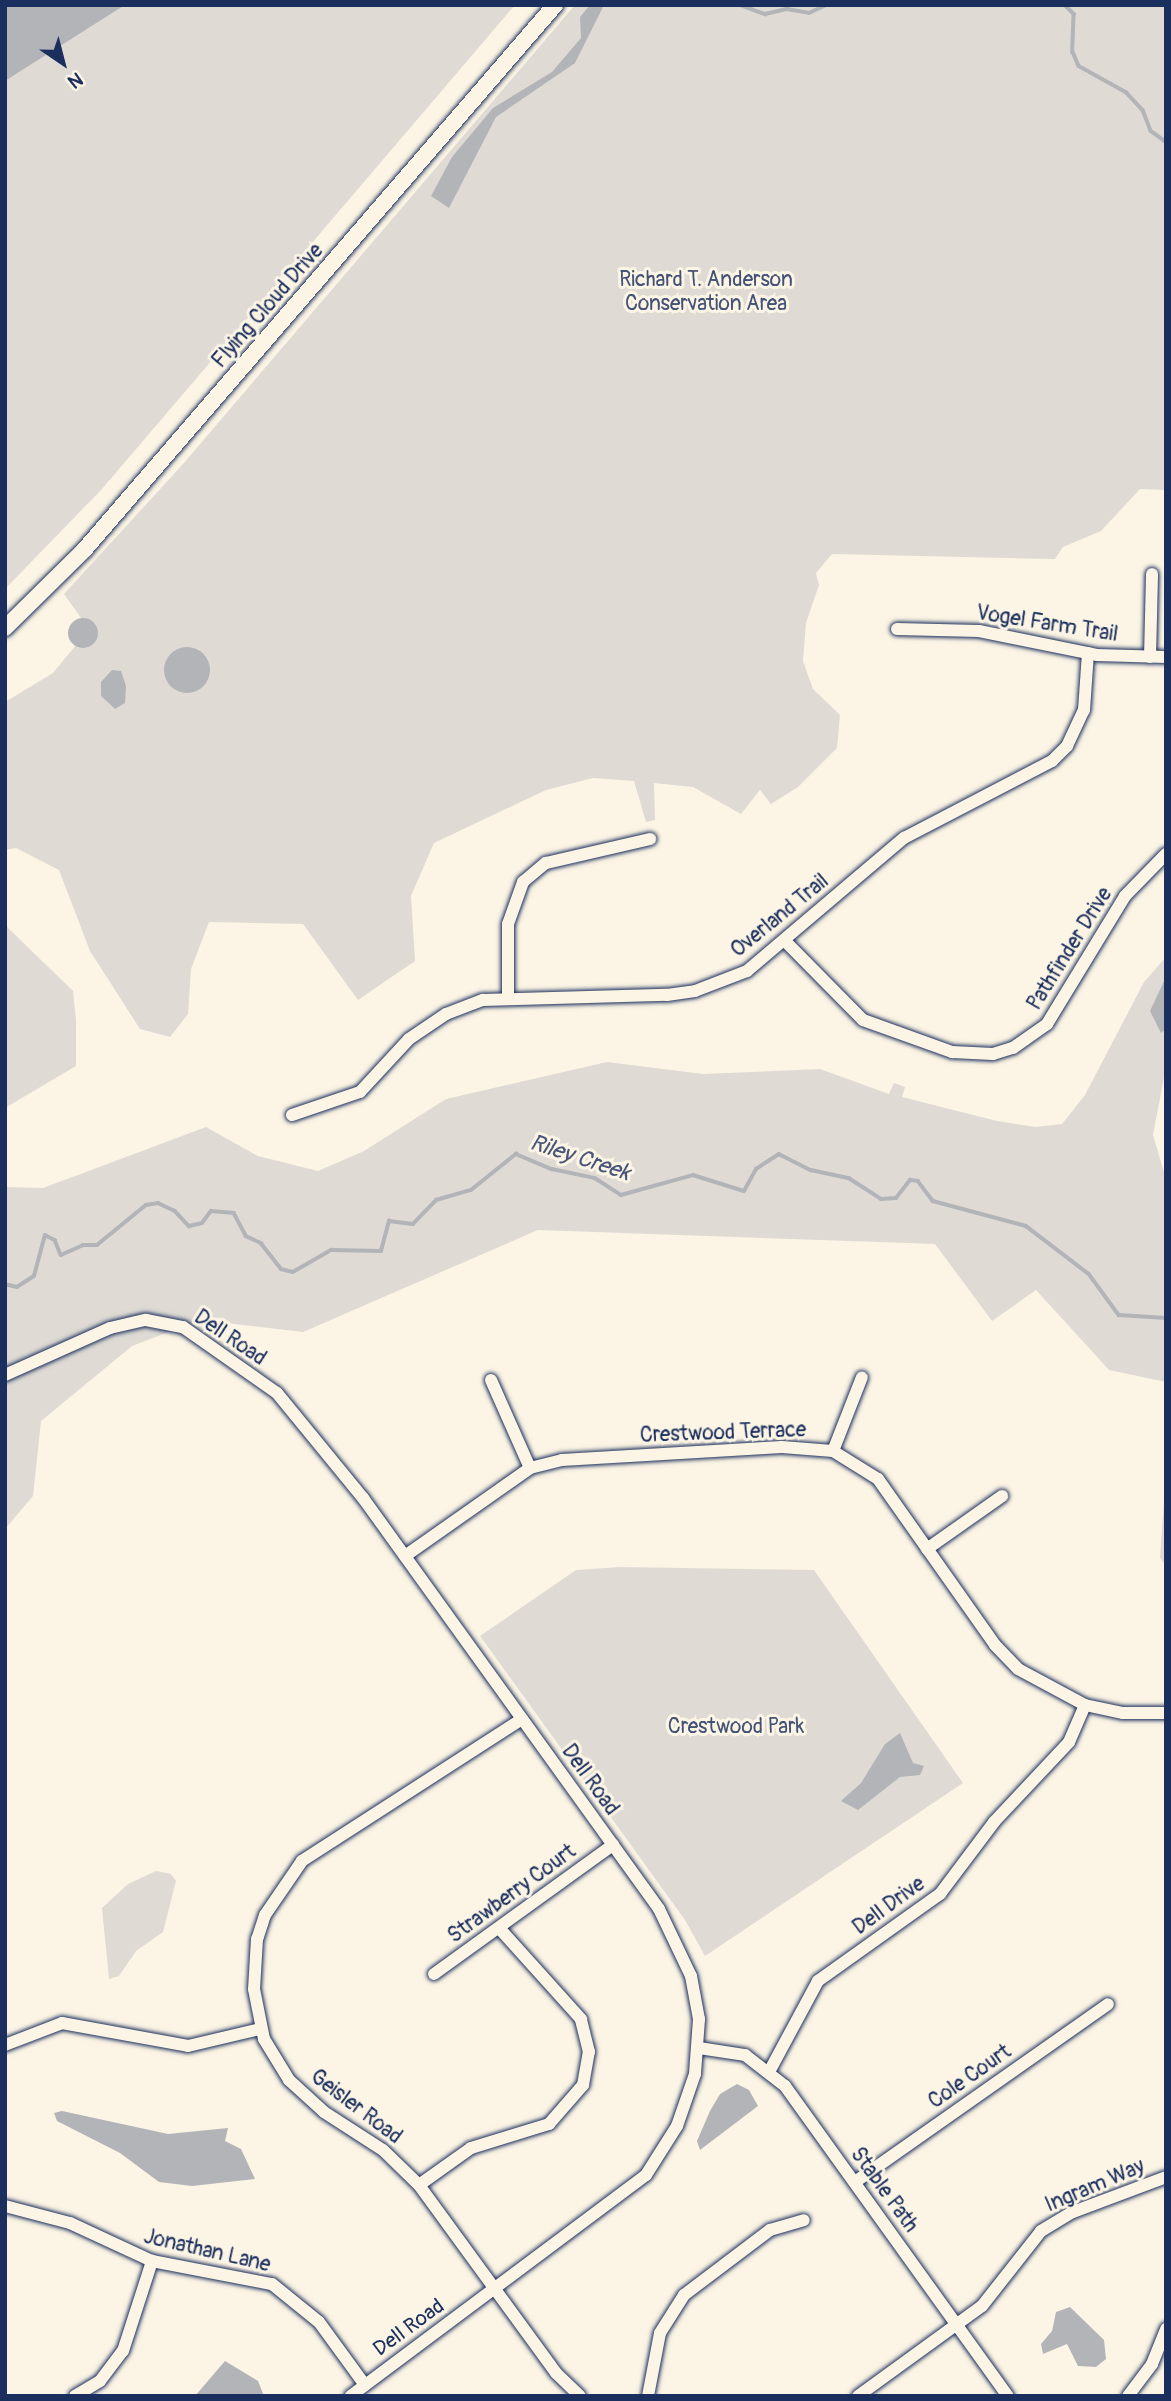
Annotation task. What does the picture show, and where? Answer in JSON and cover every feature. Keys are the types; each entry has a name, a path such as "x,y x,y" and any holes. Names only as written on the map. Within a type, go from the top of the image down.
{"main road":[{"name":"Flying Cloud Drive","path":"5,628 85,549 555,5"}],"street":[{"name":"Vogel Farm Trail","path":"1150,657 1152,574"},
{"name":"Vogel Farm Trail","path":"897,629 979,631 1088,653 1166,657"},
{"name":"Overland Trail","path":"292,1115 360,1092 409,1039 446,1014 483,1000 695,991 747,971 904,838 1052,761 1067,746 1084,710 1088,653"},
{"path":"508,997 510,909 523,882 547,863 650,839"},
{"name":"Pathfinder Drive","path":"785,941 842,1004 874,1026 952,1052 993,1054 1013,1048 1047,1024 1125,896 1166,854"},
{"name":"Dell Road","path":"5,1375 110,1328 146,1320 183,1327 292,1406 405,1556 613,1845 683,1953 696,1999 699,2048 689,2099 646,2175 351,2396"},
{"path":"833,1451 862,1377"},
{"path":"491,1380 530,1468"},
{"name":"Crestwood Terrace","path":"405,1556 530,1468 562,1460 709,1450 833,1451 878,1479 995,1645 1018,1669 1085,1705 1123,1713 1166,1713"},
{"path":"927,1549 1002,1496"},
{"name":"Dell Drive","path":"769,2070 818,1980 940,1894 994,1822 1069,1742 1085,1705"},
{"name":"Geisler Road","path":"522,1718 318,1847 289,1874 257,1939 253,1977 260,2029 274,2060 305,2098 383,2150 419,2185 556,2373 580,2396"},
{"name":"Strawberry Court","path":"434,1974 613,1845"},
{"path":"419,2185 471,2148 549,2124 574,2102 585,2077 587,2034 572,2004 499,1928"},
{"name":"Cole Court","path":"855,2182 1108,2004"},
{"path":"5,2045 62,2023 188,2046 260,2029"},
{"name":"Stable Path","path":"699,2048 745,2055 769,2070 855,2182 1008,2396"},
{"name":"Ingram Way","path":"956,2324 992,2297 1041,2231 1073,2212 1166,2177"},
{"name":"Jonathan Lane","path":"5,2206 70,2224 152,2261 272,2284 319,2322 365,2385"},
{"path":"648,2396 660,2333 684,2295 771,2230 804,2220"},
{"path":"75,2396 100,2381 122,2351 152,2261"},
{"path":"858,2396 956,2324"},
{"path":"1128,2396 1152,2364 1166,2329"}],"green space":[{"path":"125,5 515,5 102,489 5,589 5,81"},
{"name":"Richard T. Anderson Conservation Area","path":"575,5 1166,5 1166,490 1140,489 1101,531 1063,547 1055,559 832,554 816,573 819,585 806,623 803,661 813,689 840,715 837,748 798,787 771,804 760,790 741,814 693,787 654,783 655,820 646,822 634,781 593,778 546,790 434,843 411,896 415,961 358,1000 303,924 209,922 191,969 188,1014 170,1037 140,1029 90,951 59,870 16,848 5,850 5,702 53,673 89,629 64,594 183,464"},
{"path":"5,925 73,991 76,1066 5,1108"},
{"path":"1166,957 1166,1067 1153,1135 1166,1179 1166,1382 1109,1370 1036,1290 992,1321 935,1244 538,1230 303,1332 200,1320 132,1346 41,1421 33,1496 5,1529 5,1187 43,1188 206,1127 258,1156 318,1171 364,1151 446,1099 607,1062 703,1074 820,1069 889,1094 894,1083 905,1087 902,1097 997,1121 1035,1127 1062,1124 1085,1095 1144,982"},
{"path":"1166,1472 1166,1566 1160,1558"},
{"name":"Crestwood Park","path":"620,1567 814,1570 963,1783 705,1956 685,1920 480,1636 576,1570"},
{"path":"156,1871 171,1874 176,1881 163,1932 136,1951 119,1976 109,1979 102,1908 128,1884"}],"shaded area":[{"path":"5,5 125,5 5,81"},
{"path":"590,5 604,5 575,63 496,117 449,208 431,196 452,157 493,108 552,72 581,38 580,17"},
{"path":"83,618 94,622 98,633 94,644 83,648 72,644 68,633 72,622"},
{"path":"187,647 203,654 210,670 203,686 187,693 171,686 164,670 171,654"},
{"path":"112,670 121,671 126,686 125,703 115,709 101,696 101,682"},
{"path":"1166,977 1166,1029 1161,1033 1150,1011"},
{"path":"900,1733 913,1763 924,1766 920,1775 900,1777 858,1810 841,1801 861,1783 885,1744"},
{"path":"737,2084 749,2090 758,2106 700,2150 697,2141 710,2111 720,2094"},
{"path":"62,2111 168,2134 228,2128 225,2141 241,2149 255,2179 192,2186 159,2182 120,2153 57,2121 54,2113"},
{"path":"1070,2307 1104,2340 1106,2359 1096,2367 1078,2366 1067,2344 1043,2354 1041,2344 1052,2331 1056,2312"},
{"path":"225,2361 258,2381 264,2396 195,2396"}],"waterway":[{"path":"740,5 765,14 787,9 809,13 826,5"},
{"path":"1065,5 1074,14 1073,52 1079,66 1126,92 1143,110 1151,131 1166,142"},
{"name":"Riley Creek","path":"5,1284 17,1287 34,1276 45,1235 55,1240 61,1255 83,1245 97,1245 146,1205 158,1203 175,1211 189,1226 202,1223 211,1211 234,1213 246,1236 261,1243 281,1269 293,1272 331,1250 381,1251 389,1221 413,1224 436,1200 471,1190 516,1154 552,1169 595,1178 621,1195 693,1175 744,1191 756,1169 779,1154 811,1170 849,1178 881,1199 896,1198 910,1180 918,1181 933,1201 1026,1226 1089,1274 1119,1315 1166,1318"}]}
